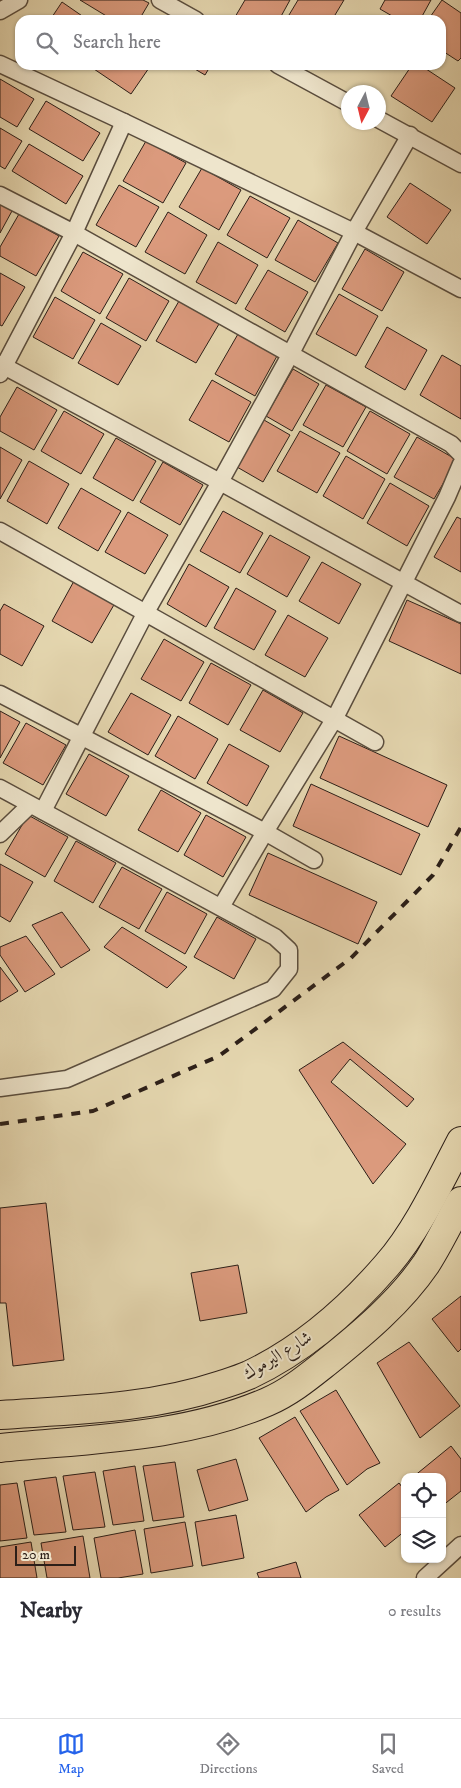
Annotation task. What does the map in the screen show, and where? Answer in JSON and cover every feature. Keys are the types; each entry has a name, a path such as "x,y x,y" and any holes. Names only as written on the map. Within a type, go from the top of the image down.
{"highway":[{"name":"شارع اليرموك","path":"0,1415 132,1405 194,1394 248,1376 293,1350 341,1312 388,1264 418,1220 461,1141"},
{"name":"شارع اليرموك","path":"0,1448 151,1434 195,1425 230,1415 267,1402 293,1389 378,1319 408,1286 426,1263 461,1201"}],"street":[{"path":"0,11 19,0"},
{"path":"160,0 187,15"},
{"path":"0,64 354,232 461,289"},
{"path":"287,70 341,99"},
{"path":"124,122 74,233 1,368 220,482 461,614"},
{"path":"386,123 461,164"},
{"path":"0,834 36,808 82,738 146,612 290,355 354,232 410,135"},
{"path":"0,195 74,233 451,444 461,454"},
{"path":"221,907 335,718 402,582 447,497 461,464"},
{"path":"0,531 375,742"},
{"path":"0,694 265,832 314,860"},
{"path":"0,788 275,936 289,950 289,969 273,988 67,1079 0,1088"},
{"path":"425,1578 461,1546"}],"building":[{"path":"80,0 143,0 149,3 142,15 105,15"},
{"path":"245,0 290,0 282,15 236,15"},
{"path":"298,0 344,0 335,15 289,15"},
{"path":"385,0 431,0 423,15 390,15 380,9"},
{"path":"442,0 461,13 461,58 458,61 446,53 446,15 432,15"},
{"path":"62,2 81,15 53,15"},
{"path":"95,70 148,70 131,94"},
{"path":"196,70 208,70 205,75"},
{"path":"409,70 428,70 455,88 432,122 391,96"},
{"path":"0,79 34,99 17,127 0,117"},
{"path":"46,101 100,133 83,161 29,129"},
{"path":"0,128 22,141 5,169 0,166"},
{"path":"146,141 186,163 163,203 123,181"},
{"path":"29,144 83,176 66,204 12,171"},
{"path":"202,168 241,190 219,230 179,207"},
{"path":"410,183 451,210 427,244 387,217"},
{"path":"119,185 159,207 136,247 96,225"},
{"path":"250,196 290,218 267,258 227,235"},
{"path":"0,204 12,211 0,233"},
{"path":"168,212 207,235 185,274 145,252"},
{"path":"19,214 59,236 36,276 0,256 0,247"},
{"path":"298,220 338,243 315,282 275,260"},
{"path":"218,242 258,265 236,304 196,282"},
{"path":"365,249 404,272 382,311 342,289"},
{"path":"83,252 123,274 100,314 61,291"},
{"path":"268,270 308,292 285,332 245,309"},
{"path":"0,273 25,287 2,326 0,325"},
{"path":"129,278 169,301 146,341 106,318"},
{"path":"339,294 378,316 356,356 316,334"},
{"path":"55,297 95,320 73,359 33,337"},
{"path":"179,301 219,324 196,363 156,341"},
{"path":"101,323 141,346 118,385 78,363"},
{"path":"387,327 427,350 405,390 365,367"},
{"path":"238,334 277,356 255,396 215,374"},
{"path":"442,355 461,366 461,419 420,395"},
{"path":"293,369 319,384 292,431 266,416"},
{"path":"212,380 251,402 229,442 189,420"},
{"path":"326,385 366,407 343,447 303,425"},
{"path":"17,387 57,410 34,450 0,431 0,417"},
{"path":"64,411 104,434 81,474 41,451"},
{"path":"370,411 410,434 387,474 347,451"},
{"path":"264,420 290,435 263,482 237,467"},
{"path":"300,431 340,453 317,493 277,471"},
{"path":"417,437 457,460 434,499 394,477"},
{"path":"116,438 156,461 133,501 93,478"},
{"path":"0,447 22,460 0,499"},
{"path":"346,456 385,479 363,519 323,496"},
{"path":"29,461 69,484 47,524 7,501"},
{"path":"163,462 203,485 180,525 140,502"},
{"path":"390,483 429,506 407,546 367,523"},
{"path":"81,488 121,511 98,551 58,528"},
{"path":"223,511 263,533 240,573 200,551"},
{"path":"128,512 168,535 145,574 105,552"},
{"path":"457,517 461,519 461,572 434,557"},
{"path":"270,535 310,557 287,597 247,574"},
{"path":"322,562 361,584 339,624 299,601"},
{"path":"189,564 229,587 206,627 167,604"},
{"path":"74,581 115,603 92,643 52,621"},
{"path":"236,588 276,611 254,650 214,628"},
{"path":"407,600 461,624 461,674 389,641"},
{"path":"4,604 44,626 22,666 0,654 0,611"},
{"path":"288,615 328,638 305,677 265,655"},
{"path":"164,639 204,662 181,701 141,679"},
{"path":"211,663 251,685 228,725 189,703"},
{"path":"263,690 303,713 280,752 240,730"},
{"path":"131,693 171,715 148,755 108,732"},
{"path":"0,711 20,722 0,758"},
{"path":"178,716 218,739 195,779 155,756"},
{"path":"26,723 66,745 43,785 3,763"},
{"path":"339,736 447,785 428,827 320,778"},
{"path":"229,744 269,766 247,806 207,783"},
{"path":"89,754 129,776 106,816 66,794"},
{"path":"311,784 420,834 401,875 293,826"},
{"path":"161,790 201,813 178,852 138,830"},
{"path":"28,815 68,837 45,877 5,854"},
{"path":"206,815 246,837 223,877 184,855"},
{"path":"76,841 116,863 93,903 54,881"},
{"path":"268,853 377,902 358,944 249,895"},
{"path":"0,864 33,882 10,922 0,916"},
{"path":"122,867 162,889 139,929 99,907"},
{"path":"167,892 207,914 185,954 145,931"},
{"path":"62,912 90,950 61,968 32,925"},
{"path":"217,917 256,939 234,979 194,957"},
{"path":"122,927 187,967 167,988 104,947"},
{"path":"26,936 55,974 25,992 0,955 0,947"},
{"path":"0,967 18,991 0,1002"},
{"path":"343,1042 414,1099 407,1107 350,1059 331,1082 406,1144 373,1184 299,1070"},
{"path":"46,1203 64,1360 13,1366 6,1303 0,1303 0,1208"},
{"path":"238,1265 247,1313 200,1321 191,1273"},
{"path":"461,1296 461,1349 458,1352 432,1319"},
{"path":"409,1342 460,1406 420,1438 377,1363"},
{"path":"336,1390 380,1463 367,1469 347,1485 300,1411"},
{"path":"295,1417 339,1490 306,1512 259,1438"},
{"path":"451,1446 461,1459 461,1491 446,1503 446,1473 418,1473"},
{"path":"236,1459 248,1500 209,1511 197,1470"},
{"path":"175,1462 184,1517 153,1521 143,1466"},
{"path":"135,1466 144,1521 113,1525 103,1471"},
{"path":"95,1472 105,1527 73,1530 63,1476"},
{"path":"56,1477 66,1532 34,1535 24,1481"},
{"path":"17,1483 27,1538 0,1541 0,1485"},
{"path":"399,1483 401,1486 401,1534 385,1547 359,1515"},
{"path":"236,1515 244,1558 202,1566 195,1522"},
{"path":"185,1522 193,1566 151,1573 144,1529"},
{"path":"135,1530 143,1574 118,1578 101,1578 94,1538"},
{"path":"83,1536 90,1578 47,1578 41,1543"},
{"path":"31,1542 37,1578 0,1578 0,1547"},
{"path":"296,1562 301,1578 259,1578 257,1573"}],"railway":[{"path":"0,1124 93,1111 219,1056 351,958 433,875 461,827"}]}
